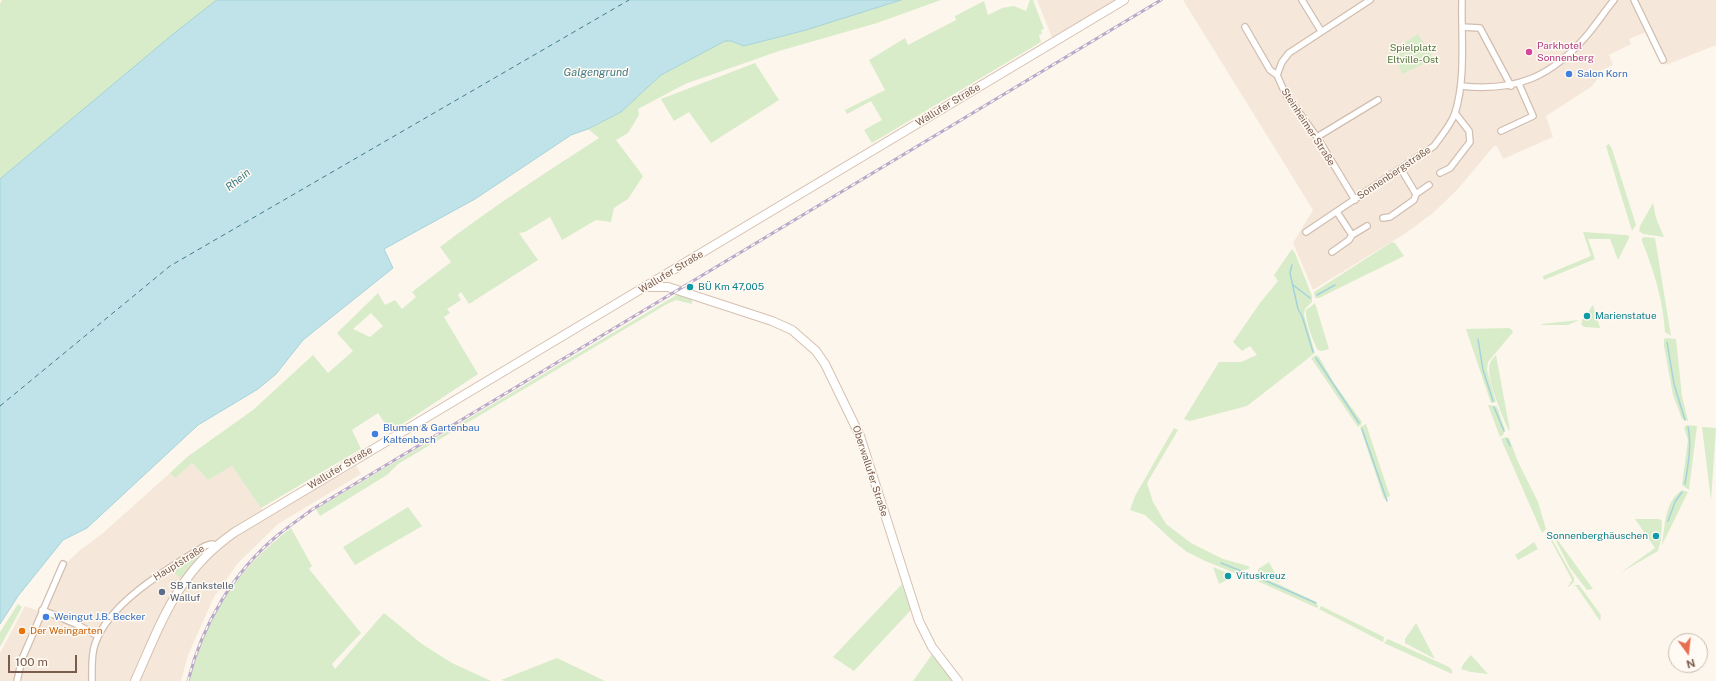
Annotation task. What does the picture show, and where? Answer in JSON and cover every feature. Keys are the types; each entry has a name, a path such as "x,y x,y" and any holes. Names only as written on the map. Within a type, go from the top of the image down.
{"street":[{"name":"Wallufer Straße","path":"217,545 258,517 676,270 1124,0"},
{"path":"1302,0 1321,31"},
{"path":"1277,75 1282,62 1289,53 1370,0"},
{"name":"Sonnenbergstraße","path":"1306,232 1434,146 1448,127 1455,114 1461,86 1462,0"},
{"path":"1461,86 1484,88 1511,86 1519,84 1557,64 1574,50 1614,0"},
{"path":"1634,0 1663,60"},
{"name":"Steinheimer Straße","path":"1245,27 1270,70 1277,75 1284,93 1317,137 1355,200"},
{"path":"1462,27 1480,28 1511,86"},
{"path":"1501,131 1533,116 1519,84"},
{"path":"1317,137 1378,100"},
{"path":"1440,173 1450,168 1470,142 1469,131 1455,114"},
{"path":"1401,169 1416,194"},
{"path":"1383,218 1390,216 1414,200 1416,194 1429,185"},
{"path":"1337,212 1352,235"},
{"path":"1332,252 1350,240 1352,235 1367,226"},
{"path":"672,287 676,270"},
{"name":"Oberwallufer Straße","path":"663,277 672,287"},
{"name":"Oberwallufer Straße","path":"645,288 672,287 780,324 799,336 816,351 825,364 857,428 918,621 932,646 958,681"},
{"name":"Hauptstraße","path":"92,681 93,652 98,636 117,610 152,579 205,546 211,544 217,545"},
{"name":"Hauptstraße","path":"135,681 174,596 190,574 217,545"},
{"path":"17,681 22,659 63,564"},
{"path":"42,610 76,624 98,636"}],"shaded area":[{"path":"1037,0 1119,0 1053,40"},
{"path":"1183,0 1716,0 1716,45 1666,65 1649,31 1629,39 1631,44 1609,55 1613,65 1599,72 1600,76 1591,87 1546,116 1553,137 1503,159 1497,146 1494,146 1457,190 1433,213 1406,233 1313,290 1293,243 1313,210"},
{"path":"192,463 208,480 232,465 267,517 356,466 361,474 278,524 238,563 214,597 188,655 181,681 0,681 0,653 25,606 41,612 62,567 79,551 103,533 170,473 175,477"}],"green space":[{"path":"2,0 218,0 0,181 0,4"},
{"path":"901,0 941,0 877,23 779,51 685,84 638,109 639,115 628,133 616,140 643,176 628,199 614,208 611,222 596,220 562,240 550,217 525,232 519,233 538,260 469,304 461,292 458,295 461,300 447,309 450,313 444,317 478,374 398,427 390,431 378,413 352,430 361,449 261,508 232,466 208,480 192,463 175,478 170,473 187,457 253,410 313,355 328,373 353,351 337,333 378,293 385,305 395,300 402,309 416,297 412,292 451,262 440,247 498,205 599,138 588,129 621,112 661,75 725,41 731,41 745,46 806,30","holes":["371,313 383,326 370,337 353,329"]},
{"path":"1030,0 1033,0 1044,29 1041,30 1042,34 1039,35 1041,42 872,143 864,130 882,120 871,101 847,114 845,110 885,90 869,60 905,38 908,45 956,20 955,16 984,1 988,15 1002,8 1014,6 1026,11"},
{"name":"Spielplatz Eltville-Ost","path":"1418,34 1434,59 1402,74 1393,50"},
{"path":"755,63 779,100 711,143 689,112 674,121 661,99"},
{"path":"1609,144 1612,149 1636,225 1632,231 1606,146"},
{"path":"1653,203 1656,218 1664,237 1643,234 1639,231 1640,226"},
{"path":"1583,232 1626,235 1629,236 1629,238 1618,260 1610,239 1588,239 1595,259 1544,280 1543,276 1591,256"},
{"path":"1642,238 1655,238 1671,336 1665,332 1657,286 1642,241"},
{"path":"1392,242 1395,243 1404,256 1319,298 1315,298 1314,292"},
{"path":"1292,249 1312,296 1312,302 1305,309 1304,315 1315,353 1247,406 1190,421 1184,419 1219,362 1241,362 1257,355 1250,346 1242,351 1233,342 1260,303 1278,281 1274,275"},
{"path":"680,293 692,299 692,304 676,300 667,304 398,464 387,475 320,516 316,509"},
{"path":"1315,303 1329,349 1322,351 1318,350 1314,342 1306,314 1306,310"},
{"path":"1593,305 1600,328 1584,327 1581,324 1583,318 1587,320 1591,317 1588,312"},
{"path":"1579,320 1568,325 1542,325 1542,324"},
{"path":"1509,328 1513,332 1488,362 1487,370 1496,402 1491,403 1466,329"},
{"path":"1664,339 1676,339 1682,396 1688,421 1682,419 1673,395 1664,346"},
{"path":"1316,355 1319,357 1334,383 1362,422 1358,427 1311,358"},
{"path":"1496,355 1510,431 1496,399 1491,383 1489,369 1492,360"},
{"path":"1488,405 1496,406 1498,409 1505,430 1503,435 1500,437"},
{"path":"1366,424 1390,496 1384,499 1360,427"},
{"path":"1686,425 1697,426 1689,490 1682,485 1688,440 1684,428"},
{"path":"1702,427 1716,428 1711,500"},
{"path":"1174,428 1178,430 1147,483 1153,502 1166,524 1191,543 1223,559 1248,566 1250,568 1237,574 1203,560 1187,552 1145,515 1130,510 1135,496"},
{"path":"1505,437 1509,438 1518,462 1538,502 1546,529 1542,533 1501,439"},
{"path":"1682,490 1688,492 1662,545 1666,515 1672,501"},
{"path":"408,507 422,526 355,565 343,547"},
{"path":"1635,519 1659,519 1662,521 1661,540 1658,551 1620,573 1655,548"},
{"path":"291,528 312,566 309,569 361,633 332,664 335,669 384,613 422,644 452,663 491,681 189,681 206,633 213,618 231,589 241,575 257,558"},
{"path":"1553,535 1593,589 1587,590 1570,568"},
{"path":"1544,536 1550,536 1574,578 1574,582 1567,588 1572,580 1549,537"},
{"path":"1534,542 1538,549 1518,560 1515,555"},
{"path":"209,548 194,561 182,577 179,577 172,571 175,568 178,569 200,555 204,549"},
{"path":"1269,562 1280,583 1258,573 1258,569"},
{"path":"1213,567 1230,574 1231,578 1219,584"},
{"path":"1250,573 1276,583 1316,602 1318,606 1317,608 1244,575"},
{"path":"902,584 911,610 854,671 833,657"},
{"path":"1579,585 1601,615 1600,621 1576,586 1573,586"},
{"path":"18,604 22,607 0,647 0,632"},
{"path":"1321,606 1384,637 1383,642 1319,609"},
{"path":"1416,623 1435,659 1405,643 1405,639"},
{"path":"1388,639 1449,667 1452,670 1452,674 1384,643"},
{"path":"933,653 955,681 913,681"},
{"path":"1471,655 1488,674 1461,669"},
{"path":"557,658 605,681 501,680"}],"water":[{"path":"217,0 901,0 806,30 744,46 731,41 725,41 661,75 621,112 588,129 571,135 475,199 384,249 393,268 303,340 276,374 258,389 198,425 87,528 63,540 18,596 0,624 0,179 172,35"}],"waterway":[{"path":"1292,265 1290,273 1298,309 1302,316 1313,352"},
{"path":"1293,285 1310,298"},
{"path":"1317,295 1335,285"},
{"path":"1478,339 1483,370 1493,401"},
{"path":"1667,342 1674,384 1685,420"},
{"path":"1316,358 1359,423"},
{"path":"1494,407 1504,431"},
{"path":"1685,484 1690,448 1688,427"},
{"path":"1362,429 1387,501"},
{"path":"1507,439 1510,446"},
{"path":"1668,521 1675,502 1682,492"},
{"path":"1221,563 1241,571"},
{"path":"1257,577 1316,603"}],"ferry route":[{"path":"0,406 170,266 629,0"}],"railway":[{"path":"188,681 194,660 211,620 233,583 262,550 282,532 313,509 1161,0"}],"place":[{"name":"Parkhotel Sonnenberg","path":"1529,52"},
{"name":"Salon Korn","path":"1569,74"},
{"name":"BÜ Km 47,005","path":"690,287"},
{"name":"Marienstatue","path":"1587,316"},
{"name":"Blumen & Gartenbau Kaltenbach","path":"375,434"},
{"name":"Sonnenberghäuschen","path":"1656,536"},
{"name":"Vituskreuz","path":"1228,576"},
{"name":"SB Tankstelle Walluf","path":"162,592"},
{"name":"Weingut J.B. Becker","path":"46,617"},
{"name":"Der Weingarten","path":"22,631"}],"water label":[{"name":"Galgengrund","path":"596,73"},
{"name":"Rhein","path":"238,180"}]}
